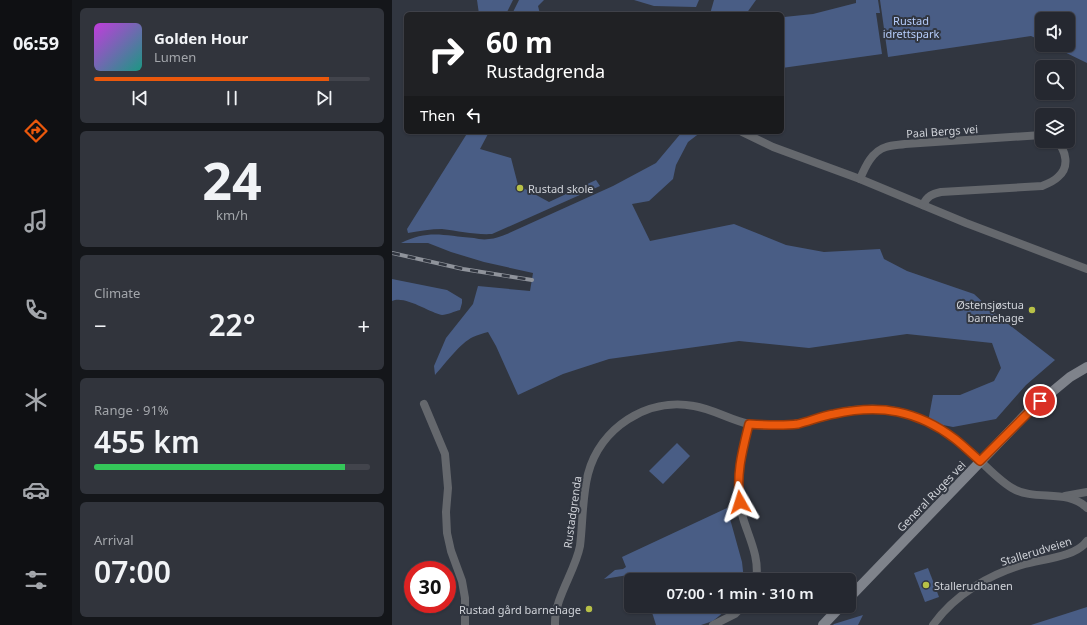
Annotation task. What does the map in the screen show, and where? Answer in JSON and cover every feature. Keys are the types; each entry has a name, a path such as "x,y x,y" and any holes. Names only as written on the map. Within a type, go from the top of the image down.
{"main road":[{"name":"General Ruges vei","path":"856,591 980,461 1040,401 1070,377 1087,367"},
{"path":"823,625 834,613"}],"street":[{"path":"746,134 769,145 860,179 1087,269"},
{"name":"Paal Bergs vei","path":"860,179 874,154 886,147 905,144 1035,135"},
{"path":"923,205 926,198 932,194 941,192 1042,186 1060,176 1063,171 1066,157 1062,148"},
{"path":"424,404 445,454 448,482 446,512 447,533 451,551 462,580 465,598 465,625"},
{"name":"Rustadgrenda","path":"555,625 557,610 580,547 588,474 594,459 605,438 624,421 643,411 672,405 695,406 749,424 791,424 815,420 832,414 859,410 894,410 933,424 955,439 980,461"},
{"path":"749,424 741,456 738,488 743,517 754,553 757,573"},
{"path":"980,461 1006,484 1020,492 1037,496 1063,497 1078,501 1087,508"},
{"path":"1063,497 1087,492"},
{"name":"Stallerudveien","path":"933,625 945,611 966,593 983,582 1000,573 1024,564 1078,550 1087,541"},
{"path":"713,625 736,613"}],"green space":[{"path":"477,0 513,0 507,12 479,12"},
{"path":"519,0 544,0 538,6 540,12 513,12"},
{"path":"634,0 699,0 695,7 654,6"},
{"path":"714,0 756,0 747,12 711,12"},
{"path":"856,0 878,0 880,13 876,13 882,54 784,68 784,17 813,14 856,3"},
{"name":"Rustad idrettspark","path":"880,0 1087,0 1087,63 1064,52 1075,52 1075,12 1035,12 1035,38 1031,36 888,57"},
{"path":"467,134 488,134 480,149 511,158 518,185 549,202 596,180 600,186 492,234 442,229 408,233 407,229"},
{"path":"680,134 698,134 688,142 676,165 673,179 649,201 632,204 650,241 734,224 786,245 824,252 880,249 884,259 907,271 974,294 999,317 1055,360 1026,385 996,419 953,427 928,422 933,395 960,395 994,381 1001,368 992,343 907,334 809,348 739,341 609,359 563,374 518,395 496,346 488,332 473,337 463,344 435,375 434,366 446,338 473,304 478,286 530,291 533,273 484,262 428,243 401,243 420,236 437,234 485,239 496,238 613,186 656,163"},
{"path":"392,279 447,290 462,299 460,310 442,315 404,300 392,301"},
{"path":"677,443 690,456 663,484 649,471"},
{"path":"727,508 742,562 743,573 624,573 624,576 604,579 615,570 626,567 622,557"},
{"name":"Stallerudbanen","path":"928,568 939,597 925,602 914,573"},
{"path":"1087,607 1087,625 1031,625"},
{"path":"652,613 723,613 713,621 701,625 656,625"},
{"path":"863,615 858,625 833,625 834,624"}],"railway":[{"path":"392,253 463,269 532,280"}],"place":[{"name":"Rustad skole","path":"520,188"},
{"name":"Østensjøstua barnehage","path":"1032,310"},
{"name":"Stallerudbanen","path":"926,585"},
{"name":"Rustad gård barnehage","path":"589,609"}],"route":[{"path":"740,502 738,478 741,456 749,424 797,424 832,414 859,410 894,410 933,424 955,439 980,461 1040,401"}]}
